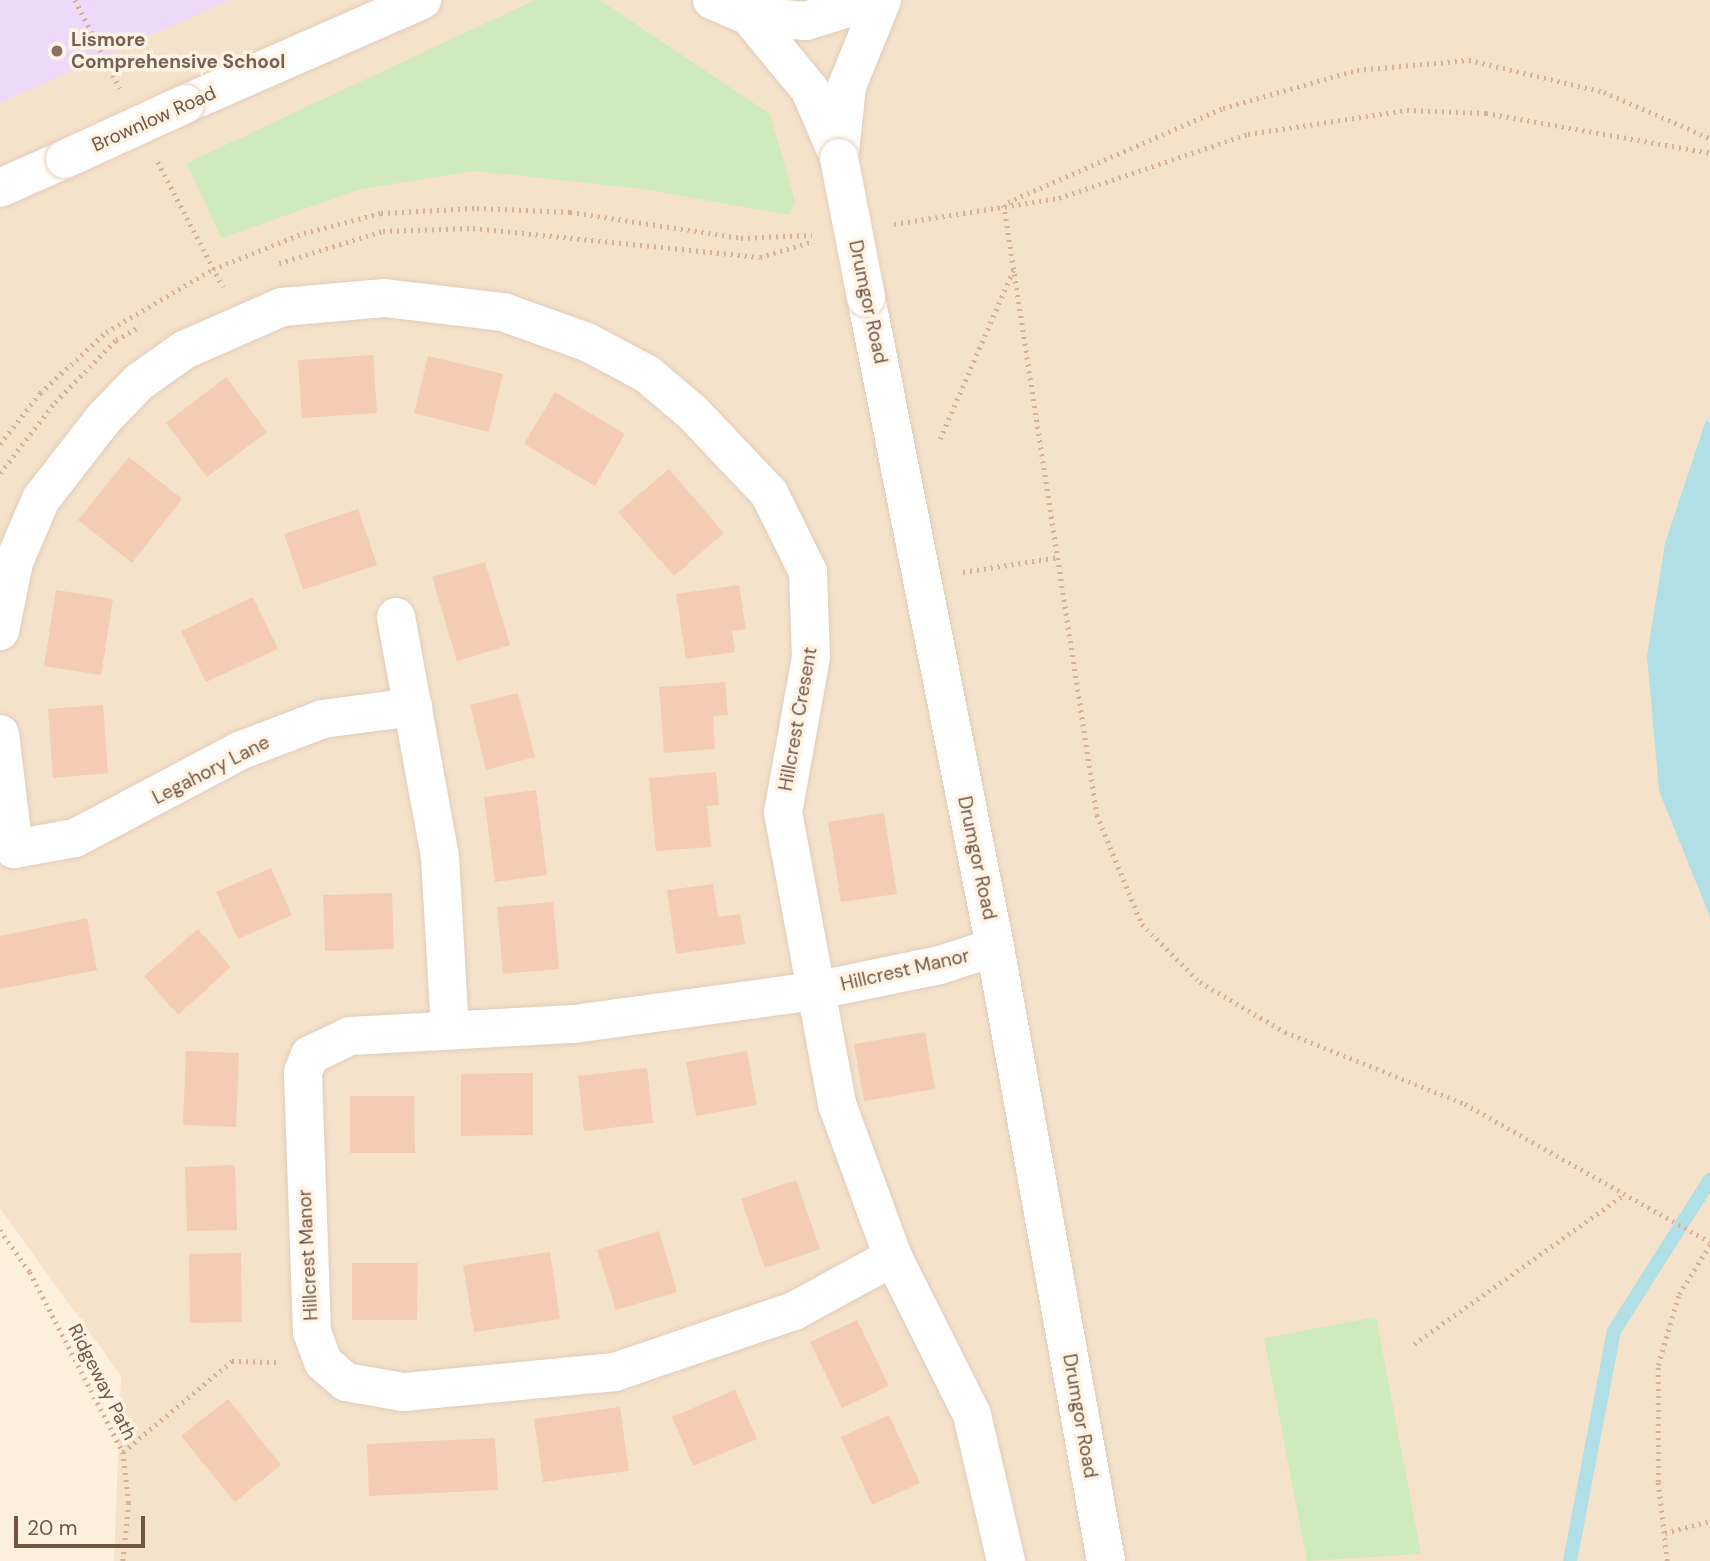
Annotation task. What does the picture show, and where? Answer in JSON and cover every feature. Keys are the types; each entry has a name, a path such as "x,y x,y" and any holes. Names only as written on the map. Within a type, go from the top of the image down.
{"street":[{"name":"Brownlow Road","path":"0,188 422,0"},
{"path":"712,0 749,16 806,22 873,0"},
{"name":"Drumgor Road","path":"839,158 847,86 882,0"},
{"name":"Drumgor Road","path":"749,16 810,90 839,158 995,947 1106,1561"},
{"name":"Hillcrest Cresent","path":"0,631 14,562 41,499 72,455 139,382 231,325 282,307 385,298 503,313 587,342 647,374 734,451 793,530 808,572 811,657 783,812 814,991"},
{"path":"396,617 440,857 450,1028"},
{"name":"Legahory Lane","path":"0,734 13,849 75,838 239,751 323,719 413,707"},
{"name":"Hillcrest Manor","path":"323,1363 312,1332 303,1072 310,1055 349,1036 450,1028 573,1024 814,991 940,965 995,947"},
{"name":"Hillcrest Manor","path":"814,991 837,1104 893,1257 972,1415 1006,1561"},
{"path":"323,1363 346,1382 403,1392 615,1372 794,1311 893,1257"}],"path":[{"path":"1004,205 1223,108 1357,69 1469,60 1604,92 1710,138"},
{"path":"886,225 1059,198 1248,134 1407,110 1486,113 1710,153"},
{"path":"1004,205 1097,815 1142,924 1200,982 1285,1032 1465,1104 1710,1243 1679,1294 1658,1365 1667,1561"},
{"path":"940,439 1014,269"},
{"path":"959,572 1059,556"},
{"path":"1414,1344 1624,1195"},
{"name":"Ridgeway Path","path":"0,1230 30,1272 123,1452 129,1503 123,1561"},
{"path":"123,1452 232,1361 323,1363"},
{"path":"1665,1533 1710,1521"}],"shaded area":[{"path":"0,0 1710,0 1710,1561 114,1561 121,1376 0,1208"},
{"name":"Lismore Comprehensive School","path":"0,0 230,0 0,103"}],"green space":[{"path":"535,0 600,0 770,114 795,201 789,215 643,189 475,171 361,189 221,238 187,163"},
{"path":"1376,1317 1421,1554 1307,1561 1264,1338"}],"water":[{"path":"1706,420 1710,423 1710,917 1659,791 1647,656 1665,543"}],"building":[{"path":"373,355 377,413 302,418 298,360"},
{"path":"428,356 503,374 489,432 414,413"},
{"path":"226,377 267,432 207,477 166,423"},
{"path":"555,392 625,434 595,486 524,444"},
{"path":"129,457 182,499 132,563 78,520"},
{"path":"669,469 724,533 674,576 618,512"},
{"path":"358,509 377,565 303,590 284,534"},
{"path":"485,562 510,645 457,661 432,577"},
{"path":"739,585 746,629 732,631 735,652 686,659 676,594"},
{"path":"56,590 113,599 101,675 44,666"},
{"path":"253,597 278,649 206,682 181,631"},
{"path":"725,682 728,715 713,716 715,749 664,753 659,687"},
{"path":"518,693 535,757 486,770 470,705"},
{"path":"103,705 108,773 53,778 48,709"},
{"path":"716,772 719,805 707,806 711,847 656,851 649,778"},
{"path":"536,790 547,875 495,882 484,797"},
{"path":"884,813 897,894 841,902 828,822"},
{"path":"271,868 292,915 238,939 216,892"},
{"path":"713,884 718,917 740,914 745,944 676,954 667,890"},
{"path":"392,893 394,949 325,951 323,895"},
{"path":"553,902 559,969 503,974 497,907"},
{"path":"87,918 97,970 0,989 0,936"},
{"path":"198,929 231,967 178,1015 144,976"},
{"path":"925,1032 935,1089 864,1101 854,1044"},
{"path":"186,1051 239,1053 236,1127 183,1125"},
{"path":"747,1051 757,1105 696,1116 686,1062"},
{"path":"647,1068 653,1123 584,1131 578,1076"},
{"path":"533,1073 533,1135 461,1136 461,1074"},
{"path":"350,1096 414,1096 415,1153 350,1153"},
{"path":"235,1165 237,1230 187,1231 185,1167"},
{"path":"796,1180 820,1249 765,1268 741,1199"},
{"path":"659,1231 677,1292 616,1310 597,1250"},
{"path":"550,1252 560,1319 474,1332 463,1265"},
{"path":"241,1253 242,1322 190,1323 189,1254"},
{"path":"352,1263 418,1263 417,1320 352,1320"},
{"path":"857,1320 889,1386 842,1408 810,1342"},
{"path":"735,1390 757,1439 693,1466 672,1417"},
{"path":"228,1399 281,1465 235,1502 181,1436"},
{"path":"620,1407 629,1471 543,1482 534,1419"},
{"path":"889,1415 920,1483 872,1505 841,1437"},
{"path":"495,1438 498,1490 369,1496 367,1444"}],"waterway":[{"path":"1570,1561 1614,1331 1710,1180"}],"place":[{"name":"Lismore Comprehensive School","path":"57,51"}]}
